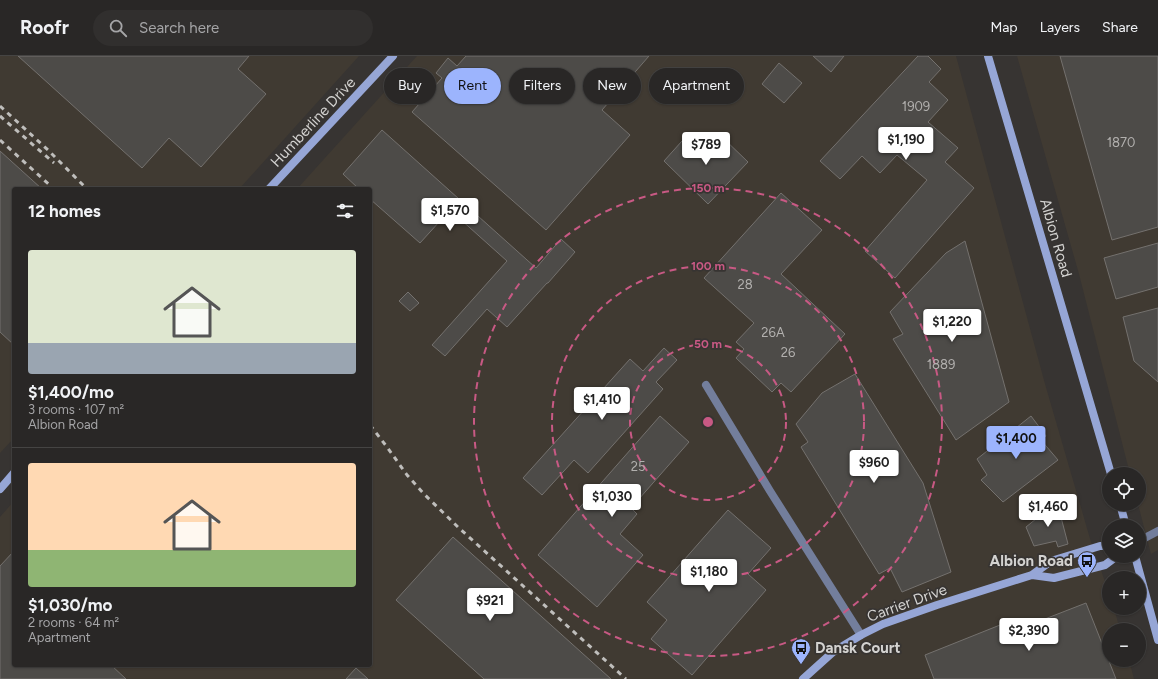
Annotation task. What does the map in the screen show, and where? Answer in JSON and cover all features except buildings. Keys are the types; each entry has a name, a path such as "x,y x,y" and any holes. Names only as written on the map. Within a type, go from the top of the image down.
{"street":[{"name":"Humberline Drive","path":"271,187 394,56"},
{"name":"Albion Road","path":"988,56 1109,467"},
{"path":"706,385 770,491 861,635"},
{"path":"0,489 12,475"},
{"path":"1146,537 1158,531"},
{"name":"Carrier Drive","path":"803,679 833,652 883,624 1032,575 1051,561 1102,546"},
{"name":"Carrier Drive","path":"1032,575 1054,578 1105,565 1108,563"},
{"path":"1137,563 1158,640"}],"shaded area":[{"path":"0,56 359,56 241,187 12,187 12,440 0,453"},
{"path":"417,56 956,56 1045,384 1091,542 1102,573 1102,615 1116,615 1118,623 1102,623 1102,667 1131,667 1134,679 0,679 0,517 12,503 12,667 372,667 372,187 299,187 384,93 384,104 436,104 436,68 406,68"},
{"path":"1017,56 1158,56 1158,550 1151,554 1146,535 1146,519 1142,519 1140,511 1146,511 1146,467 1128,467 1079,274"}],"railway":[{"path":"0,106 48,150 85,187"},
{"path":"0,116 54,163"},
{"path":"0,140 52,187"},
{"path":"372,428 407,475 424,494 459,528 626,679"}],"place":[{"name":"Albion Road","path":"1087,578"},
{"name":"Dansk Court","path":"801,665"}]}
